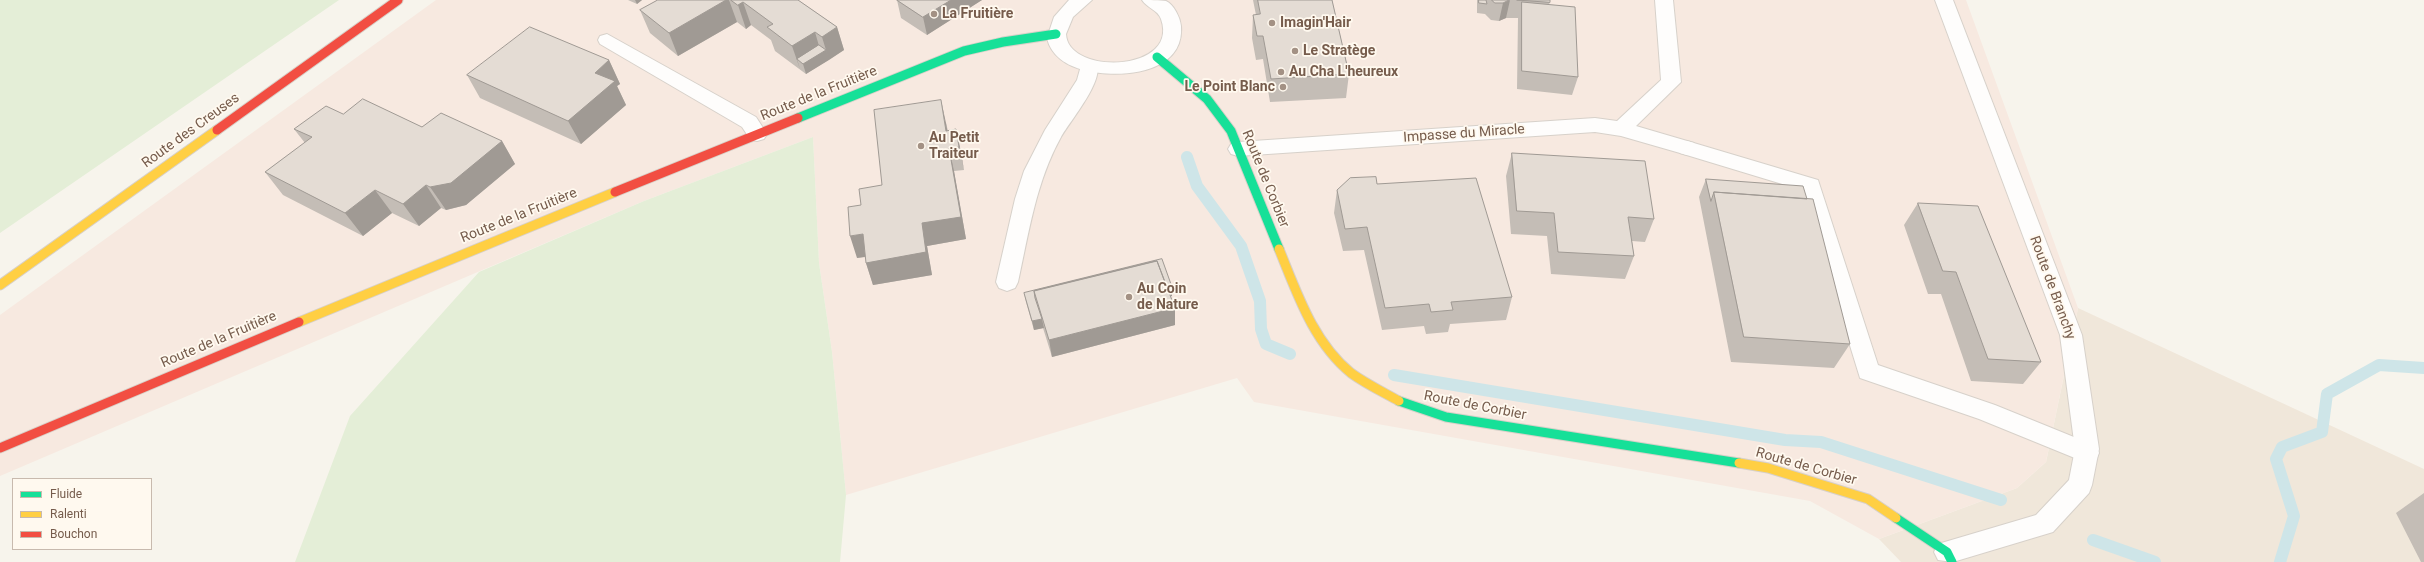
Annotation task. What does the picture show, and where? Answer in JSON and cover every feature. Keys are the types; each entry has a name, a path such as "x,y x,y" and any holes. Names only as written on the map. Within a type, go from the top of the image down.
{"street":[{"name":"Route des Creuses","path":"0,285 398,0"},
{"path":"1083,0 1061,17 1056,34 1060,48 1072,59 1089,67 1113,70 1137,66 1157,57 1170,44 1174,29 1169,14 1151,0"},
{"path":"1621,129 1671,82 1664,0"},
{"name":"Route de Branchy","path":"1944,0 2071,335 2087,453 2080,485 2044,524 1950,557"},
{"name":"Route de la Fruitière","path":"0,448 319,313 964,51 1003,42 1056,34"},
{"path":"607,40 749,122 757,134"},
{"name":"Route de Corbier","path":"1157,57 1195,86 1211,102 1231,131 1307,317 1335,358 1354,377 1378,392 1406,405 1446,417 1768,468 1868,499 1950,557"},
{"path":"1007,282 1025,199 1034,172 1052,135 1087,80 1089,67"},
{"name":"Impasse du Miracle","path":"1238,149 1596,125 1621,129 1811,185 1868,371 1987,412 2087,453"}],"shaded area":[{"path":"436,0 1966,0 2078,308 2046,462 2017,488 1879,539 1810,501 1254,402 1237,378 846,495 832,352 819,263 813,137 644,201 0,476 0,315"},
{"path":"2078,308 2424,469 2424,562 1901,562 1879,539 2017,488 2046,462"}],"green space":[{"path":"0,0 339,0 0,233"},
{"path":"813,137 819,263 832,352 846,495 840,562 295,562 350,416 479,272 644,201"}],"building":[{"path":"658,0 726,0 669,33 640,10"},
{"path":"731,0 798,0 837,27 822,37 815,32 792,46 767,27 773,24 743,2 738,5"},
{"path":"897,0 951,0 923,17"},
{"name":"Le Stratège","path":"1258,0 1332,0 1349,74 1271,79 1263,36 1257,36 1253,15 1260,14"},
{"path":"1479,0 1486,0 1487,4 1479,3"},
{"path":"1492,0 1509,0 1503,3 1495,3"},
{"path":"1517,0 1550,0 1550,2"},
{"path":"1522,2 1575,7 1578,77 1522,71"},
{"path":"530,27 609,60 595,73 615,81 568,121 467,75"},
{"path":"819,45 826,50 803,64 797,59"},
{"path":"363,99 422,127 441,113 502,141 451,183 430,187 426,185 403,204 375,190 345,213 265,172 312,137 294,129 326,106 343,114"},
{"path":"941,100 946,131 956,129 959,147 949,148 961,217 922,223 926,252 866,263 863,234 850,236 848,207 861,205 859,189 882,185 874,110"},
{"path":"1512,153 1645,161 1654,219 1628,217 1634,256 1558,252 1554,213 1517,211"},
{"path":"1376,177 1377,184 1476,178 1512,297 1451,302 1453,310 1431,312 1429,304 1385,308 1367,227 1345,229 1337,190 1350,178"},
{"path":"1706,179 1803,186 1807,199 1714,192 1711,201"},
{"path":"1714,192 1813,199 1850,344 1744,337"},
{"path":"1918,203 1978,206 2041,362 1988,359 1956,272 1943,271"},
{"path":"1162,259 1172,287 1167,288 1157,261 1034,291 1042,319 1032,321 1024,293"},
{"path":"1157,261 1175,308 1049,340 1034,291"}],"waterway":[{"path":"1187,157 1197,186 1241,246 1260,301 1261,329 1266,344 1290,354"},
{"path":"2280,562 2294,516 2276,459 2282,447 2322,432 2327,394 2379,365 2424,368"},
{"path":"1394,375 1785,440 1821,442 2001,500"},
{"path":"2093,540 2155,562"}],"traffic: fast":[{"path":"798,118 964,51 1003,42 1056,34"},
{"path":"1157,57 1207,99 1231,131 1279,249"},
{"path":"1399,401 1446,417 1739,463"},
{"path":"1896,518 1947,552 1952,562"}],"traffic: slow":[{"path":"0,285 217,130"},
{"path":"299,322 615,192"},
{"path":"1279,249 1310,320 1321,339 1334,356 1351,372 1372,387 1399,401"},
{"path":"1739,463 1768,468 1868,499 1896,518"}],"traffic: jam":[{"path":"217,130 398,0"},
{"path":"615,192 798,118"},
{"path":"0,448 299,322"}],"place":[{"name":"La Fruitière","path":"934,14"},
{"name":"Imagin'Hair","path":"1272,23"},
{"name":"Le Stratège","path":"1295,51"},
{"name":"Au Cha L'heureux","path":"1281,72"},
{"name":"Le Point Blanc","path":"1283,87"},
{"name":"Au Petit Traiteur","path":"921,146"},
{"name":"Au Coin de Nature","path":"1129,297"}]}
